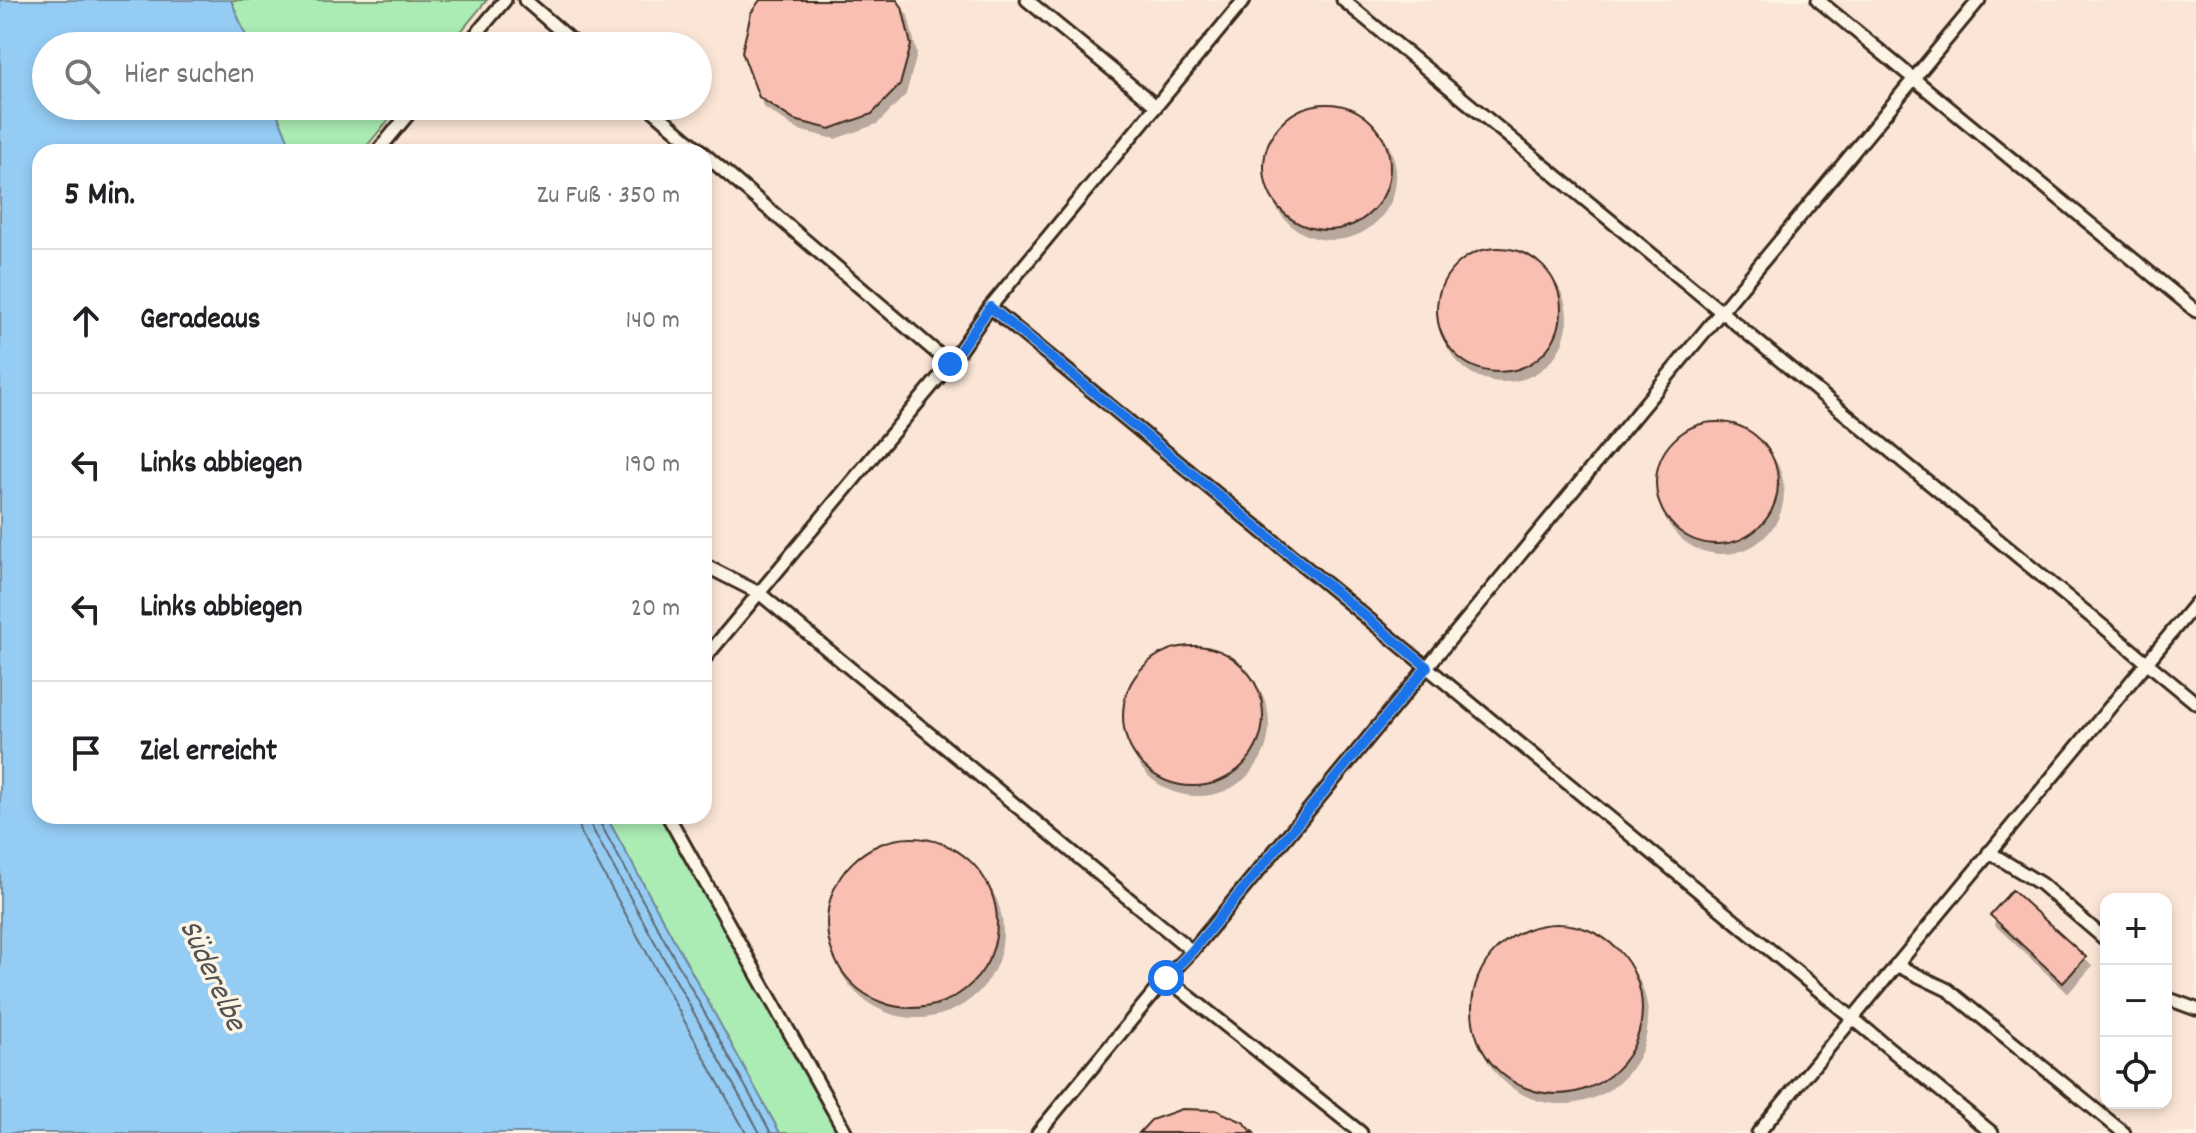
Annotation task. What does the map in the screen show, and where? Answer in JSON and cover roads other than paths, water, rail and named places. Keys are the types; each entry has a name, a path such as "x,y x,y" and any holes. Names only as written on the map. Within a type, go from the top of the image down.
{"lane":[{"path":"478,32 505,0"},
{"path":"525,0 562,32"},
{"path":"1027,0 1156,106"},
{"path":"712,649 950,364 990,307 1244,0"},
{"path":"1343,0 2196,703"},
{"path":"1818,0 2196,311"},
{"path":"1038,1133 1979,0"},
{"path":"384,144 403,120"},
{"path":"664,120 692,144"},
{"path":"712,161 950,364"},
{"path":"990,307 1992,1133"},
{"path":"712,569 759,593 1192,951"},
{"path":"1758,1133 2196,603"},
{"path":"672,824 846,1133"},
{"path":"1989,852 2041,884 2100,935"},
{"path":"1896,965 1948,990 2124,1133"},
{"path":"1166,978 1361,1133"},
{"path":"2172,1000 2196,1009"}],"water":[{"name":"Süderelbe","path":"0,0 231,0 244,32 32,32 32,120 280,120 290,144 32,144 32,824 610,824 780,1133 0,1133"}]}
